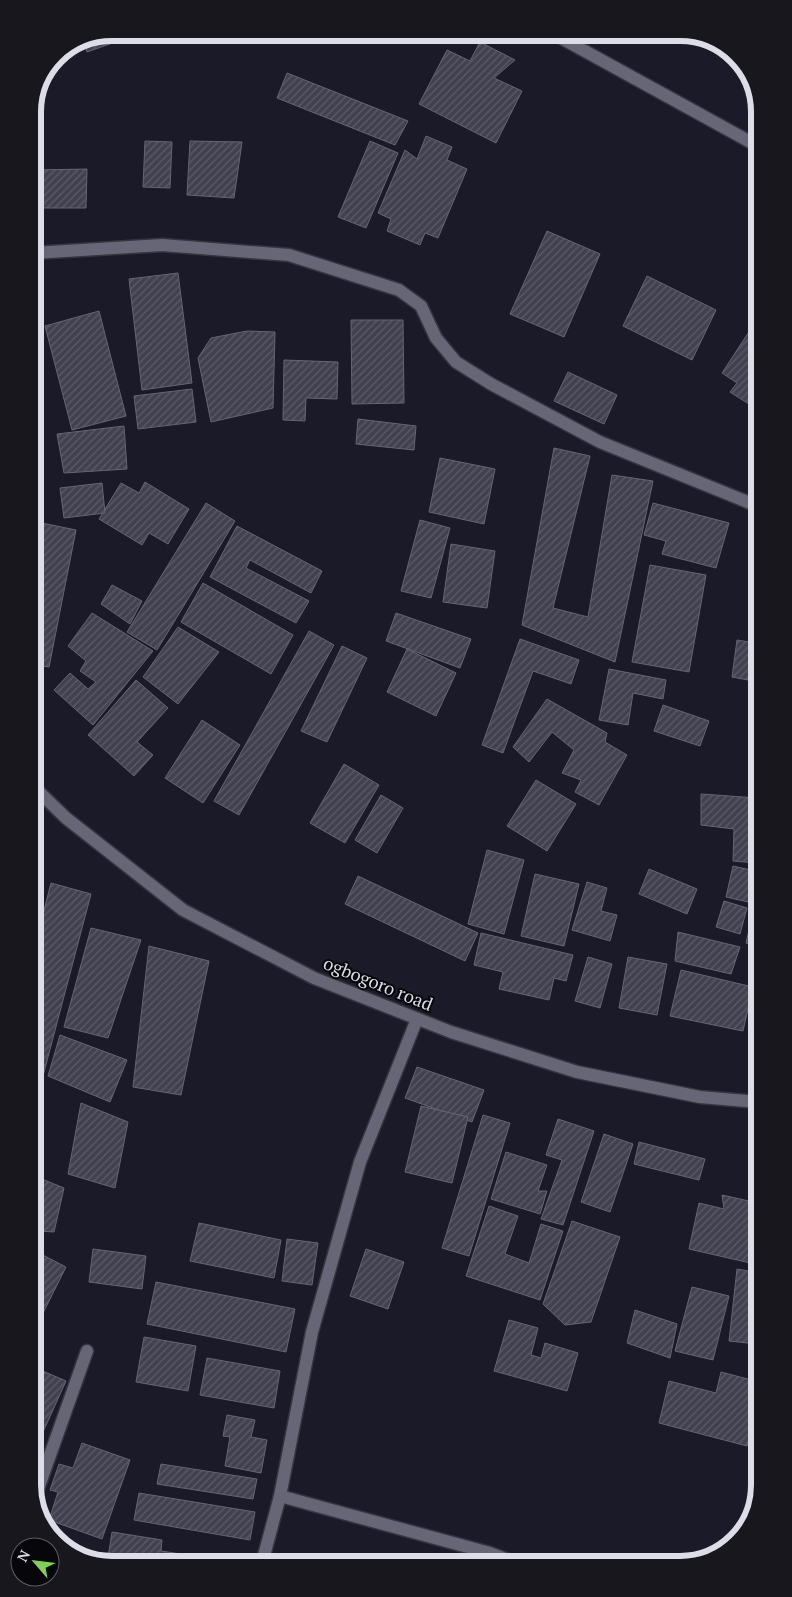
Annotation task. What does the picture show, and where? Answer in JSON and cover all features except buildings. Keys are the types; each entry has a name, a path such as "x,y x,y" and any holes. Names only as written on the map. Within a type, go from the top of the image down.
{"street":[{"path":"567,41 751,142"},
{"path":"41,253 162,246 289,255 398,290 421,306 436,338 456,362 491,384 600,442 751,503"},
{"name":"ogbogoro road","path":"41,793 66,818 183,910 314,978 451,1032 577,1072 700,1097 751,1101"},
{"path":"264,1556 280,1496 312,1332 360,1162 417,1019"},
{"path":"41,1481 87,1351"},
{"path":"280,1496 498,1556"}]}
